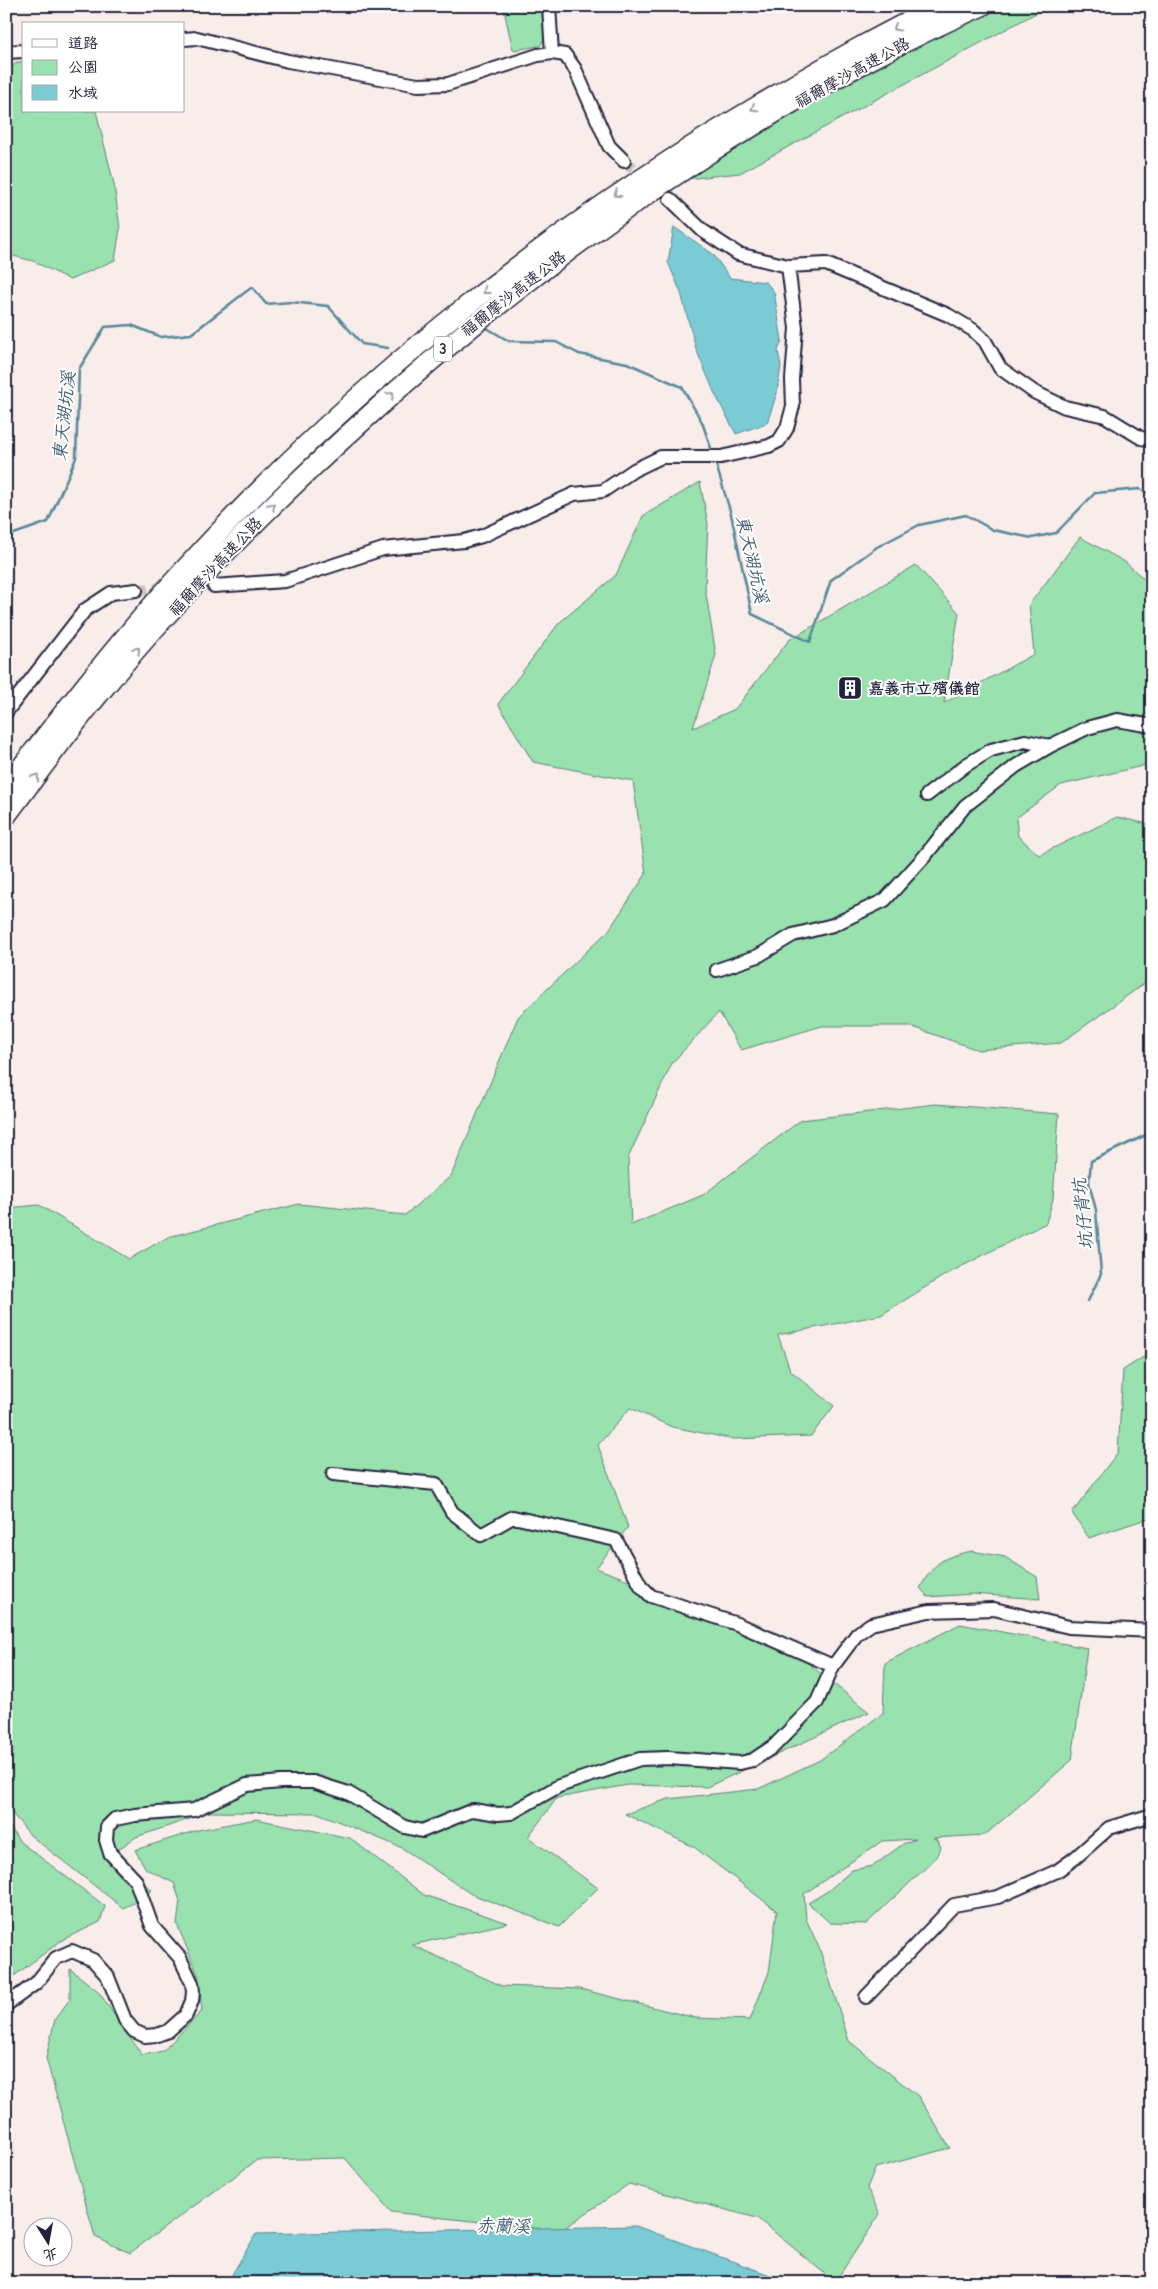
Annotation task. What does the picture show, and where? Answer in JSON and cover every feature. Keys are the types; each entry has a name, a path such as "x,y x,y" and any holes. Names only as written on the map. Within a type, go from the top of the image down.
{"highway":[{"name":"福爾摩沙高速公路","path":"6,787 86,682 183,570 284,466 410,351 548,243 624,189 707,136 816,71 940,6"},
{"name":"福爾摩沙高速公路","path":"6,816 100,692 203,576 289,488 423,366 614,217 718,148 889,51 982,6"}],"street":[{"path":"549,6 552,53"},
{"path":"185,39 197,38 288,61 418,85 448,84 552,53 565,55 575,69 609,146 624,161"},
{"path":"6,52 22,51"},
{"path":"670,199 703,231 738,254 788,266 826,264 948,315 979,335 985,341 1000,368 1034,392 1065,407 1105,416 1141,438 1152,440"},
{"path":"214,586 285,581 383,549 464,541 482,536 574,494 603,491 634,470 661,457 722,456 769,446 779,441 787,428 793,406 792,379 796,328 788,266"},
{"path":"6,712 85,610 111,593 136,590"},
{"path":"717,970 758,956 793,935 834,925 885,900 924,858 965,806 1016,766 1050,746 1087,728 1117,720 1152,726"},
{"path":"926,795 966,765 991,750 1025,741 1050,746"},
{"path":"333,1474 436,1484 452,1512 481,1535 512,1517 616,1540 641,1586 651,1596 737,1624 833,1666"},
{"path":"6,2005 36,1983 56,1958 72,1950 93,1960 108,1977 118,1998 125,2020 134,2031 145,2036 157,2035 168,2031 186,2015 192,2001 192,1983 180,1958 152,1926 136,1881 110,1853 106,1840 107,1827 115,1820 134,1815 194,1810 247,1785 313,1782 348,1793 380,1814 414,1830 431,1828 450,1817 473,1810 498,1814 511,1813 559,1786 640,1759 662,1758 740,1763 753,1760 774,1746 817,1702 833,1666 857,1634 872,1624 929,1612 994,1609 1069,1627 1152,1631"},
{"path":"866,1997 954,1905 998,1897 1057,1871 1110,1828 1152,1815"}],"green space":[{"path":"503,6 543,6 544,39 540,46 513,50"},
{"path":"994,6 1049,6 740,173 686,179 813,103"},
{"path":"22,62 22,112 96,112 114,184 120,229 115,260 70,280 33,261 6,254 6,72 16,63"},
{"path":"700,482 708,524 705,588 716,655 693,728 735,709 789,640 916,565 959,613 944,703 1034,654 1029,605 1080,537 1125,562 1152,586 1152,761 1142,766 1061,785 1016,818 1018,836 1039,855 1117,817 1152,825 1152,978 1061,1043 978,1050 910,1026 822,1026 741,1050 719,1012 672,1063 628,1158 631,1225 703,1195 801,1120 936,1104 1059,1114 1053,1199 1046,1223 945,1275 881,1315 778,1335 790,1370 834,1406 811,1436 733,1439 672,1427 630,1408 598,1445 628,1527 596,1568 679,1599 759,1624 869,1712 707,1787 628,1785 557,1798 528,1837 598,1888 559,1927 471,1894 402,1848 318,1813 210,1812 136,1837 110,1855 152,1890 142,1899 123,1908 31,1836 6,1806 6,1208 39,1205 129,1259 168,1237 299,1204 405,1215 451,1176 518,1017 609,930 646,874 633,781 533,762 498,704 559,623 616,575 643,516"},
{"path":"1145,1356 1152,1359 1152,1517 1089,1538 1072,1513 1118,1452 1123,1370"},
{"path":"972,1551 1005,1557 1037,1577 1040,1599 972,1594 928,1597 920,1588 935,1566 947,1558"},
{"path":"960,1624 1087,1648 1072,1760 985,1835 933,1838 938,1840 941,1848 935,1859 866,1924 830,1923 808,1903 828,1891 852,1870 873,1866 903,1844 916,1839 882,1841 804,1894 806,1919 820,1950 849,2041 918,2096 950,2148 875,2168 867,2188 880,2214 835,2282 757,2218 629,2184 560,2231 391,2212 345,2158 257,2160 130,2253 95,2237 46,2058 55,2019 70,1999 70,1969 98,1991 142,2055 163,2051 202,2011 198,1975 177,1924 180,1901 174,1883 146,1869 135,1850 198,1830 256,1819 350,1838 424,1895 508,1923 412,1945 502,1986 580,1989 696,2018 750,2020 769,1972 777,1911 694,1847 625,1814 668,1799 758,1789 820,1760 883,1713 885,1663"},
{"path":"6,1821 20,1842 105,1906 100,1922 62,1940 6,1982"}],"water":[{"path":"674,227 713,254 730,278 766,282 774,292 782,340 778,351 781,366 777,393 767,423 736,434 715,394 696,349 681,293 668,262"},
{"path":"636,2226 792,2283 472,2283 455,2279 434,2283 227,2283 256,2234"}],"waterway":[{"name":"東天湖坑溪","path":"6,534 11,535 48,522 76,458 79,369 105,327 131,325 161,337 191,334 252,287 266,304 291,302 328,306 362,344 388,348"},
{"name":"東天湖坑溪","path":"485,327 509,341 556,342 579,354 627,363 682,387 702,422 713,454"},
{"name":"東天湖坑溪","path":"715,461 731,514 752,614 810,642 831,580 877,547 919,525 966,515 993,530 1032,538 1056,533 1095,493 1140,489 1152,495"},
{"name":"坑仔背坑","path":"1088,1301 1101,1274 1096,1210 1089,1183 1091,1161 1146,1135 1152,1127"}],"tunnel":[{"path":"624,161 649,181"},
{"path":"136,590 171,588"}],"place":[{"name":"嘉義市立殯儀館","path":"850,688"}],"water label":[{"name":"赤蘭溪","path":"503,2226"}]}
